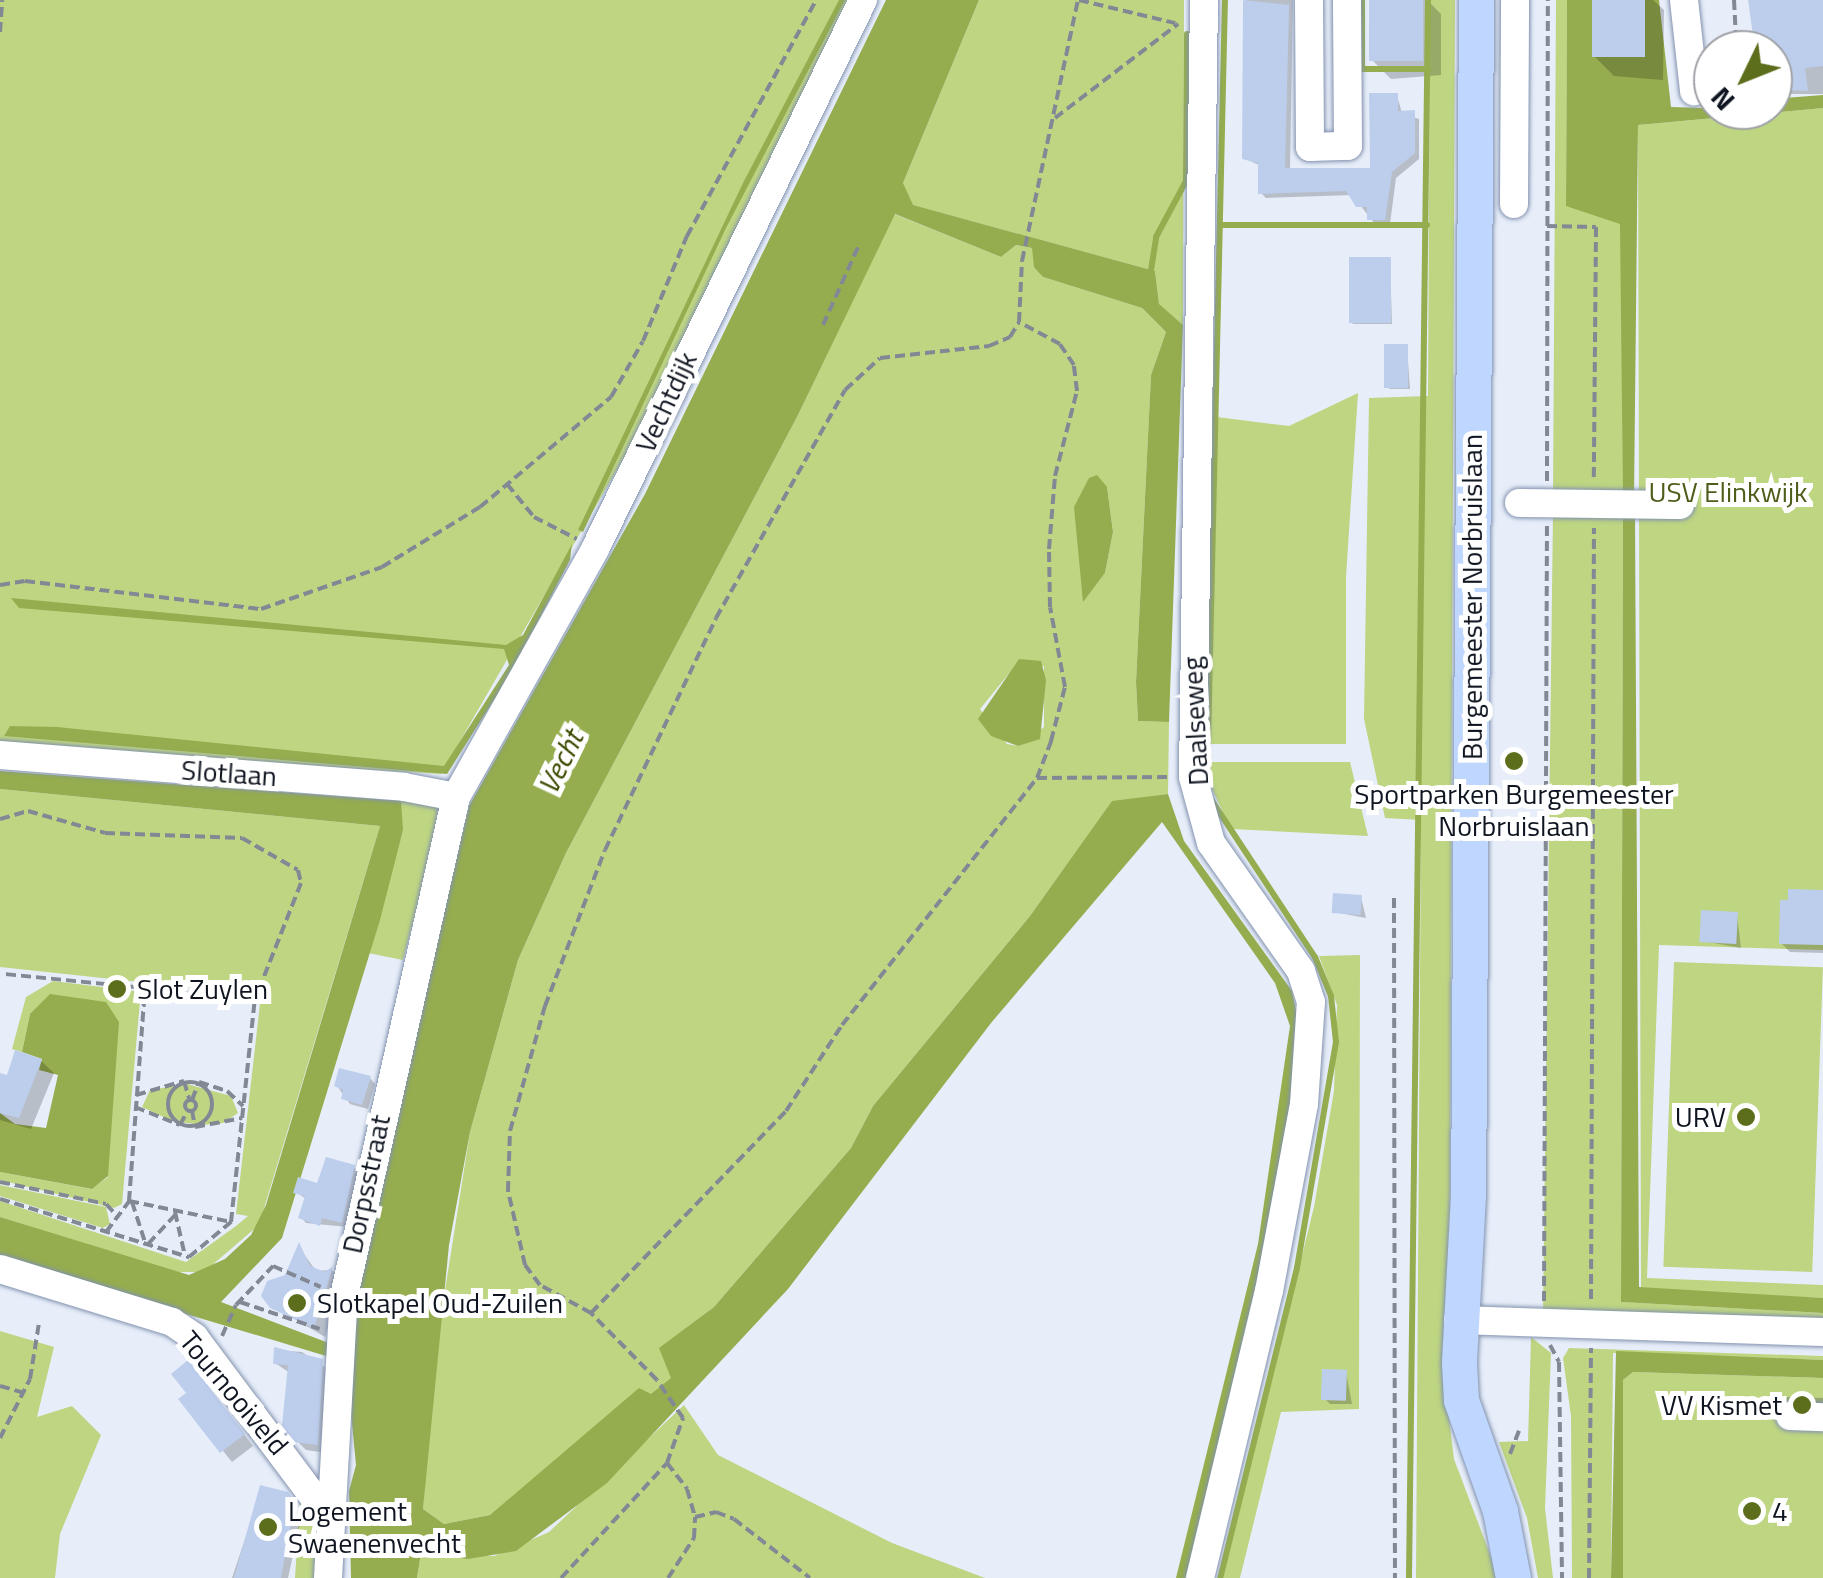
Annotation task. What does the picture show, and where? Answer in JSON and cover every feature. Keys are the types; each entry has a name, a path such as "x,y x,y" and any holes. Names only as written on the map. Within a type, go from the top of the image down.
{"main road":[{"name":"Burgemeester Norbruislaan","path":"1476,0 1468,1195 1461,1400 1500,1511 1513,1578"},
{"name":"Burgemeester Norbruislaan","path":"1466,1321 1478,1398 1527,1534 1532,1578"}],"street":[{"name":"Vechtdijk","path":"456,797 594,549 863,0"},
{"path":"1308,0 1310,147 1348,146 1347,0"},
{"path":"1514,204 1515,0"},
{"path":"1684,0 1693,81"},
{"name":"Daalseweg","path":"1195,14 1193,776 1211,843 1301,972 1311,1002 1304,1104 1269,1291 1200,1578"},
{"path":"1533,504 1680,505"},
{"name":"Slotlaan","path":"0,755 404,786 456,797"},
{"name":"Dorpsstraat","path":"328,1578 338,1344 358,1216 456,797"},
{"name":"Tournooiveld","path":"0,1269 172,1322 194,1336 328,1516"},
{"path":"1466,1321 1823,1332"},
{"path":"1790,1416 1823,1417"}],"path":[{"path":"0,32 2,0"},
{"path":"0,585 25,582 261,609 382,567 508,484 588,420 618,386 687,236 816,0"},
{"path":"560,1578 667,1464 683,1418 657,1380 591,1313 540,1284 525,1265 508,1191 510,1131 545,1006 604,850 716,618 845,390 880,358 989,346 1010,337 1019,322 1022,261 1078,0 1195,14"},
{"path":"1548,0 1547,226 1533,504 1544,1324 1559,1362 1562,1578"},
{"path":"1734,0 1736,30"},
{"path":"1052,121 1195,14"},
{"path":"1547,226 1596,227 1590,1578"},
{"path":"823,326 859,245"},
{"path":"591,1313 786,1112 842,1025 1037,778 1065,687 1050,606 1049,549 1056,476 1077,391 1074,365 1060,344 1019,322"},
{"path":"508,484 534,517 594,549"},
{"path":"1037,778 1193,776"},
{"path":"0,819 28,812 105,833 242,838 298,870 301,883 255,999 231,1222 186,1256"},
{"path":"1394,898 1395,1578"},
{"path":"3,974 255,999"},
{"path":"145,986 130,1202 147,1245"},
{"path":"136,1095 184,1081 199,1082 227,1091 244,1106"},
{"path":"180,1126 168,1103 173,1090 184,1081"},
{"path":"184,1081 195,1127"},
{"path":"195,1127 207,1118 212,1105 199,1082"},
{"path":"180,1126 199,1082"},
{"path":"173,1090 207,1118"},
{"path":"172,1116 208,1092"},
{"path":"168,1103 212,1105"},
{"path":"135,1107 180,1126 242,1118"},
{"path":"0,1182 106,1204 118,1216"},
{"path":"0,1199 186,1256"},
{"path":"130,1202 231,1222"},
{"path":"106,1232 130,1202"},
{"path":"147,1245 175,1213"},
{"path":"175,1213 186,1256"},
{"path":"224,1330 238,1303 273,1266 328,1290"},
{"path":"238,1303 315,1331 338,1344"},
{"path":"0,1438 25,1392 39,1322"},
{"path":"0,1386 25,1392"},
{"path":"1504,1470 1520,1431"},
{"path":"667,1464 687,1489 695,1517 694,1538 668,1578"},
{"path":"695,1517 716,1512 734,1519 810,1578"}],"green space":[{"path":"0,0 854,0 630,447 441,774 0,747"},
{"path":"979,0 1184,0 1183,325 1159,305 1155,271 912,205 905,196 903,183"},
{"path":"1430,0 1455,0 1449,1418 1454,1459 1499,1578 1416,1578 1421,820 1385,818 1364,719 1369,398 1428,396"},
{"path":"1556,0 1567,0 1566,205 1607,214 1620,223 1623,499 1553,499"},
{"name":"USV Elinkwijk","path":"1823,108 1823,950 1659,945 1647,1278 1823,1285 1823,1298 1641,1291 1638,125 1693,120 1693,130 1793,130 1793,111"},
{"path":"894,214 1001,257 1016,245 1032,248 1043,277 1142,308 1166,332 1151,375 1136,682 1138,721 1169,722 1168,794 1112,802 1030,916 873,1106 851,1148 714,1307 660,1348 672,1378 514,1501 490,1515 444,1524 423,1509 434,1360 470,1132 518,960 566,853 797,417","holes":["1107,487 1113,532 1105,573 1083,601","1044,666 1044,727 1018,746 1007,744 980,709 1011,671"]},
{"path":"1358,393 1346,577 1346,744 1209,744 1217,417 1289,426"},
{"path":"1553,512 1623,513 1621,1302 1823,1313 1823,1325 1543,1313"},
{"path":"1210,762 1350,762 1368,836 1231,829 1211,787"},
{"path":"0,789 380,826 259,1225 204,1272 173,1272 0,1217 0,1201 186,1262 248,1216 236,1214 261,995 0,967"},
{"path":"391,791 439,806 441,816 403,960 368,953 403,830"},
{"path":"1360,955 1359,1409 1281,1412 1240,1578 1223,1578 1314,1207 1334,1091 1337,1005 1319,956"},
{"name":"URV","path":"1674,962 1823,967 1812,1272 1663,1267"},
{"path":"53,981 134,991 140,1001 122,1204 114,1208 0,1180 0,1172 91,1189 108,1177 30,1014 22,1052 12,1049 26,997"},
{"path":"187,1084 231,1096 238,1113 223,1123 202,1125 172,1121 142,1107 150,1090"},
{"path":"0,1185 106,1207 110,1224 103,1228 0,1196"},
{"path":"0,1331 54,1347 37,1417 72,1406 101,1435 60,1534 55,1578 0,1578"},
{"path":"1531,1337 1551,1353 1545,1508 1553,1578 1538,1578 1527,1518 1499,1442 1528,1441"},
{"path":"1569,1348 1823,1356 1823,1360 1613,1353 1611,1578 1572,1578 1571,1416 1563,1358"},
{"path":"1633,1372 1823,1378 1823,1578 1623,1578 1623,1380"},
{"path":"684,1405 718,1455 892,1543 985,1578 417,1578 421,1553 494,1556 549,1532"},
{"path":"301,1485 322,1531 319,1578 295,1578"}],"water":[{"path":"839,0 845,0 726,228 583,532 578,530 744,181"},
{"name":"Vecht","path":"886,0 979,0 903,183 913,205 1155,271 1159,304 1183,325 1169,722 1138,721 1136,682 1151,375 1166,332 1142,308 1043,277 1034,267 1032,248 1016,245 1001,257 895,214 797,417 566,853 518,960 470,1132 449,1245 423,1509 444,1524 490,1515 639,1388 651,1394 671,1378 659,1348 714,1307 851,1148 873,1106 1030,916 1112,801 1168,794 1184,841 1292,991 1299,1026 1290,1125 1250,1321 1187,1578 1176,1578 1258,1244 1290,1026 1275,983 1162,822 991,1023 788,1289 607,1483 516,1551 468,1559 421,1553 417,1578 351,1578 349,1491 356,1465 346,1362 0,1258 0,1217 189,1275 225,1259 251,1235 266,1205 380,826 0,789 0,771 401,801 403,830 380,920 282,1238 221,1302 347,1350 352,1298 469,806 645,494"},
{"path":"1567,0 1659,0 1671,107 1693,108 1693,120 1638,125 1634,499 1623,499 1620,224 1566,206"},
{"path":"1823,95 1823,108 1793,111 1793,97"},
{"path":"1097,475 1107,487 1113,532 1105,573 1083,602 1074,507 1089,478"},
{"path":"1635,512 1639,1287 1823,1298 1823,1313 1621,1302 1623,513"},
{"path":"572,544 570,560 511,673 447,774 4,736 10,726 57,727 444,766 509,665 504,649 19,608 11,598 506,645 523,635"},
{"path":"1019,659 1041,661 1046,680 1040,739 1018,746 991,736 978,719"},
{"path":"50,994 106,1002 119,1022 108,1176 92,1189 0,1172 0,1113 15,1124 46,1128 58,1075 39,1070 42,1059 22,1052 30,1014"},
{"path":"1616,1351 1823,1360 1823,1378 1633,1372 1623,1380 1623,1578 1611,1578"}],"building":[{"path":"1243,0 1289,5 1285,168 1370,168 1369,93 1398,93 1398,111 1415,110 1415,153 1392,172 1385,220 1367,220 1367,207 1356,207 1346,191 1258,194 1258,163 1242,159"},
{"path":"1369,0 1423,0 1423,61 1369,61"},
{"path":"1592,0 1645,0 1645,57 1592,57"},
{"path":"1748,0 1823,0 1823,66 1805,68 1808,91 1793,90 1793,30 1752,30"},
{"path":"1349,257 1391,257 1391,323 1349,323"},
{"path":"1384,344 1408,344 1408,388 1384,388"},
{"path":"1788,889 1823,890 1823,945 1779,944 1780,900 1788,900"},
{"path":"1333,893 1362,895 1361,915 1332,913"},
{"path":"1701,910 1738,912 1736,944 1699,942"},
{"path":"15,1050 42,1059 19,1118 0,1113 0,1073 7,1075"},
{"path":"339,1068 371,1076 362,1105 341,1099 343,1090 334,1086"},
{"path":"326,1157 355,1165 342,1223 322,1218 320,1226 298,1218 305,1196 293,1193 298,1177 317,1183"},
{"name":"Slotkapel Oud-Zuilen","path":"299,1242 310,1266 325,1272 333,1266 314,1328 270,1308 261,1296 267,1281 285,1275"},
{"path":"274,1347 323,1359 318,1445 294,1442 282,1425 288,1365 273,1364"},
{"path":"188,1360 245,1434 220,1453 178,1399 186,1393 171,1374"},
{"path":"1322,1369 1347,1370 1346,1401 1321,1400"},
{"path":"260,1485 288,1492 295,1501 281,1578 234,1578"}],"waterway":[{"path":"1207,785 1225,0"},
{"path":"1362,0 1362,69 1428,69"},
{"path":"1409,1578 1428,0"},
{"path":"1151,270 1156,237 1186,181 1187,34"},
{"path":"1222,225 1427,225"},
{"path":"1212,801 1315,957 1331,996 1336,1042 1297,1268 1220,1578"}],"place":[{"name":"Sportparken Burgemeester Norbruislaan","path":"1514,761"},
{"name":"Slot Zuylen","path":"117,989"},
{"name":"URV","path":"1746,1117"},
{"name":"Slotkapel Oud-Zuilen","path":"297,1303"},
{"name":"VV Kismet","path":"1802,1405"},
{"name":"4","path":"1752,1511"},
{"name":"Logement Swaenenvecht","path":"268,1527"}]}
